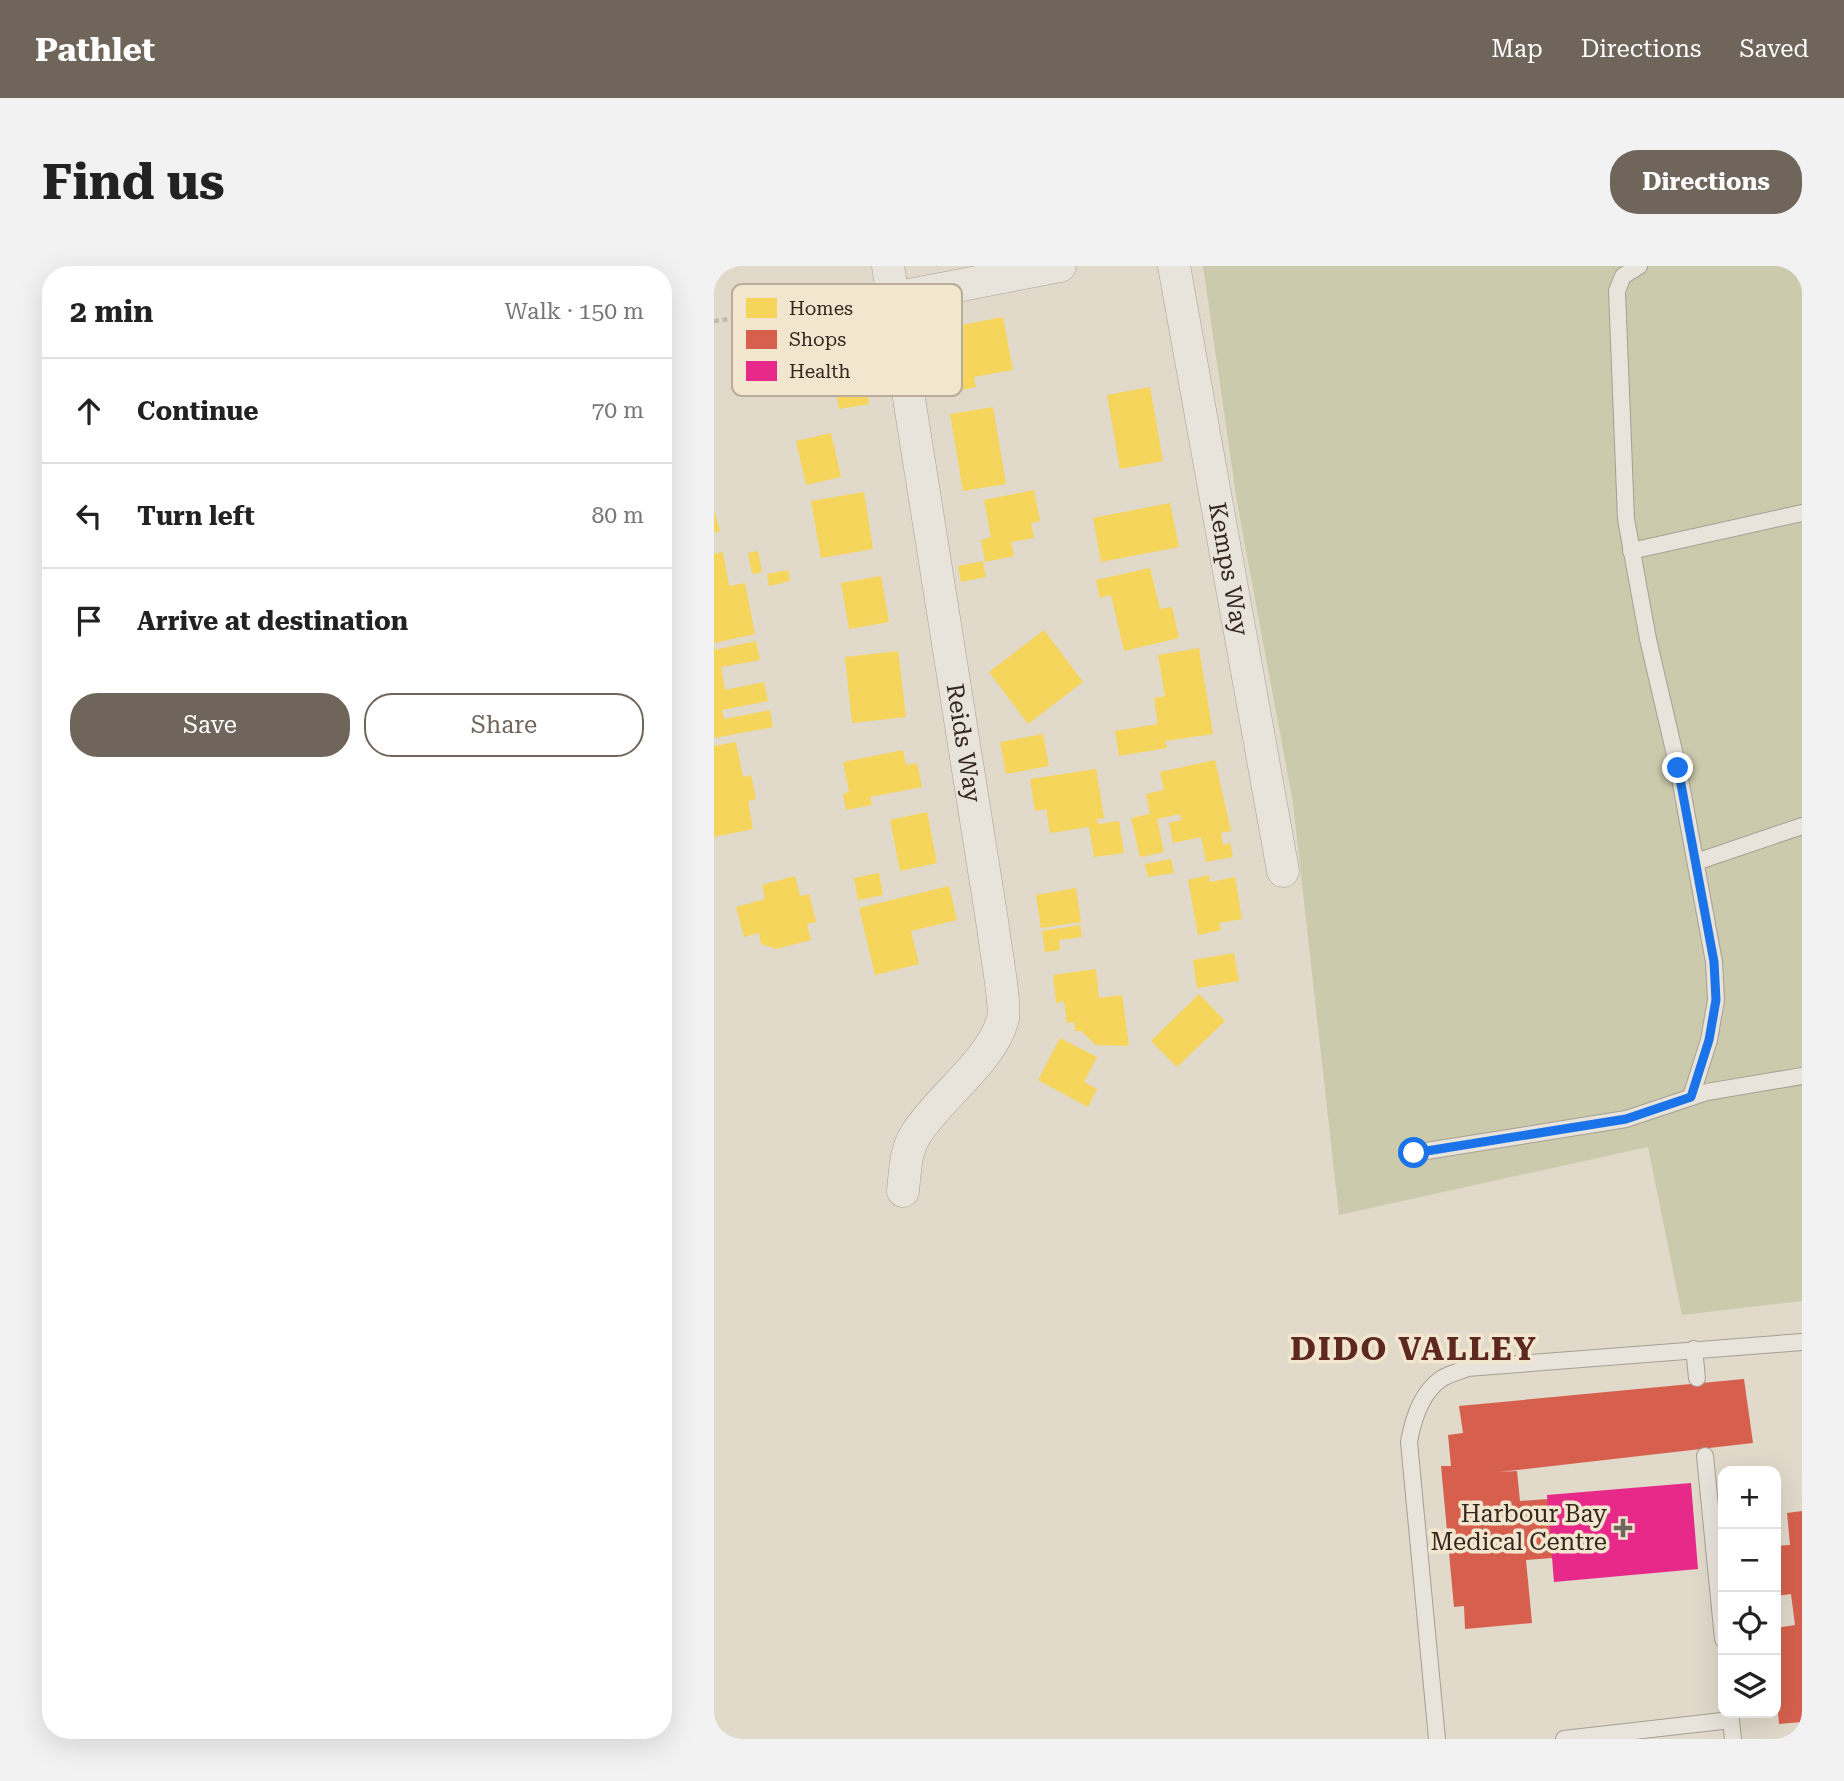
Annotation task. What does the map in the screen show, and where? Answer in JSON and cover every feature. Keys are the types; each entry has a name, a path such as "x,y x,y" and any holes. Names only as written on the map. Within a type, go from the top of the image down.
{"street":[{"name":"Reids Way","path":"888,266 891,284"},
{"path":"962,285 1060,266"},
{"name":"Kemps Way","path":"1174,266 1283,871"},
{"name":"Reids Way","path":"903,1191 908,1152 916,1134 986,1052 997,1037 1003,1016 993,927 908,396"}],"lane":[{"path":"1639,266 1623,276 1618,291 1626,519 1714,962 1716,1000 1709,1040 1691,1097"},
{"path":"1631,551 1802,513"},
{"path":"1696,862 1802,826"},
{"path":"1414,1153 1626,1119 1691,1097 1802,1076"},
{"path":"1437,1739 1409,1441 1413,1416 1426,1395 1441,1379 1467,1368 1802,1342"},
{"path":"1694,1349 1697,1378"},
{"path":"1705,1456 1718,1592"},
{"path":"1564,1739 1723,1718"},
{"path":"1731,1718 1733,1739"}],"path":[{"path":"714,321 732,319"}],"shaded area":[{"path":"1203,266 1802,266 1802,1301 1682,1315 1648,1147 1339,1215 1293,803 1237,502"}],"building: Homes":[{"path":"1003,317 1013,370 974,377 976,387 962,390 962,325"},
{"path":"1150,387 1163,461 1120,469 1107,395"},
{"path":"837,396 868,396 869,404 839,409"},
{"path":"993,407 1006,484 963,491 950,414"},
{"path":"831,433 841,477 806,485 796,441"},
{"path":"1034,490 1040,521 1031,523 1034,538 1011,542 1014,556 985,562 981,540 991,537 984,500"},
{"path":"864,492 873,549 821,558 811,501"},
{"path":"1170,503 1179,547 1101,562 1093,518"},
{"path":"714,511 720,531 714,533"},
{"path":"758,551 762,572 752,574 748,553"},
{"path":"723,552 729,586 745,583 755,634 714,643 714,554"},
{"path":"983,561 986,577 961,582 958,566"},
{"path":"1150,568 1160,609 1172,607 1179,638 1124,651 1111,595 1100,598 1096,580"},
{"path":"788,570 790,581 769,586 767,574"},
{"path":"881,576 889,622 849,629 841,583"},
{"path":"1044,630 1083,682 1028,724 989,672"},
{"path":"756,641 760,660 721,667 725,690 764,682 768,701 722,710 724,719 770,710 773,727 714,738 714,650"},
{"path":"1199,648 1213,734 1165,741 1167,748 1119,756 1115,731 1158,724 1154,698 1165,696 1158,655"},
{"path":"898,651 906,717 852,723 845,657"},
{"path":"1043,734 1049,766 1006,774 1000,742"},
{"path":"736,742 743,777 751,775 756,799 748,801 753,829 714,837 714,746"},
{"path":"903,750 906,765 917,763 922,787 870,797 872,805 846,810 843,794 849,792 843,762"},
{"path":"1215,760 1231,831 1221,833 1223,845 1230,843 1233,857 1206,862 1201,837 1173,843 1169,823 1182,820 1180,814 1157,819 1164,852 1140,857 1131,818 1150,814 1146,794 1164,790 1160,772"},
{"path":"1096,769 1104,818 1097,819 1098,824 1119,821 1124,853 1094,857 1089,827 1050,833 1046,809 1035,811 1030,779"},
{"path":"927,812 937,863 900,871 890,820"},
{"path":"1171,859 1174,873 1148,877 1145,864"},
{"path":"879,873 883,895 858,900 854,878"},
{"path":"1209,875 1210,882 1235,877 1242,919 1219,923 1221,930 1198,935 1188,880"},
{"path":"795,876 800,896 809,894 816,922 807,924 811,940 776,949 761,944 759,933 744,937 736,907 765,899 762,885"},
{"path":"949,886 957,920 911,931 919,964 875,975 859,908"},
{"path":"1076,888 1081,922 1041,928 1036,895"},
{"path":"1080,925 1082,937 1059,940 1060,950 1045,952 1042,931"},
{"path":"1234,953 1239,981 1197,988 1193,960"},
{"path":"1096,969 1099,998 1122,995 1129,1046 1096,1045 1081,1031 1075,1031 1074,1022 1067,1023 1064,1001 1056,1003 1053,975"},
{"path":"1199,994 1225,1021 1177,1067 1151,1041"},
{"path":"1060,1038 1097,1057 1084,1082 1097,1089 1088,1107 1038,1080"}],"building: Shops":[{"path":"1744,1379 1753,1443 1499,1472 1517,1471 1520,1501 1548,1499 1553,1558 1526,1560 1532,1623 1465,1629 1464,1606 1454,1607 1441,1466 1451,1466 1448,1435 1463,1433 1459,1406"},
{"path":"1802,1511 1802,1722 1779,1724 1781,1627 1795,1625 1791,1594 1781,1595 1781,1546 1790,1545 1787,1513"}],"building: Health":[{"name":"Harbour Bay Medical Centre","path":"1691,1483 1698,1569 1554,1582 1547,1495"}],"place":[{"name":"Harbour Bay Medical Centre","path":"1623,1528"}],"district":[{"name":"DIDO VALLEY","path":"1414,1349"}],"route":[{"path":"1414,1153 1626,1119 1691,1097 1701,1072 1716,1000 1710,932 1678,768"}]}
